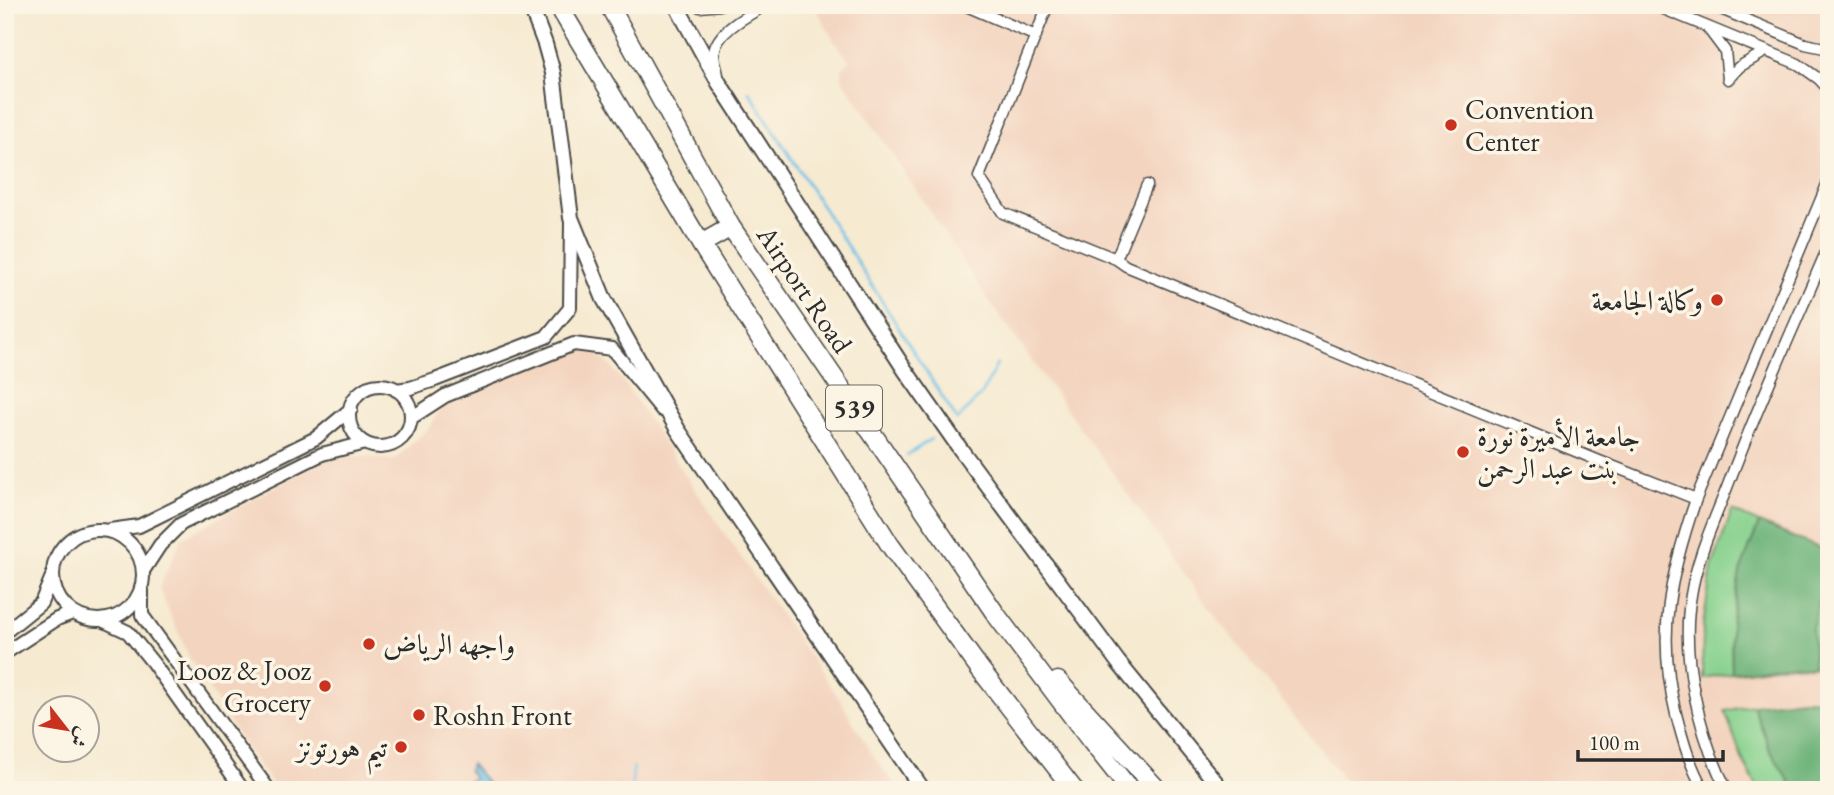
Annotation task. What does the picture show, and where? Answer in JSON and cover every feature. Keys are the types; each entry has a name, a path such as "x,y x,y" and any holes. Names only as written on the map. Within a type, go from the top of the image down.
{"highway":[{"name":"539","path":"558,5 701,244 890,545 979,669 1074,790"},
{"name":"Airport Road","path":"609,5 731,227 991,607 1130,790"},
{"path":"701,244 731,227"},
{"path":"991,607 1158,790"}],"main road":[{"path":"530,5 553,73 571,218 604,299 678,430 923,790"},
{"path":"676,5 719,83 905,370 1118,662 1222,790"}],"street":[{"path":"697,5 720,5"},
{"path":"719,83 714,52 721,38 737,22 766,5"},
{"path":"964,5 1036,36"},
{"path":"1048,5 979,177 1003,213 1696,499"},
{"path":"1654,5 1798,64 1829,90"},
{"path":"1711,5 1805,44 1829,49"},
{"path":"1706,27 1725,51 1728,79 1739,67 1766,51"},
{"path":"1704,790 1684,748 1667,666 1666,630 1670,591 1680,547 1696,499 1829,180"},
{"path":"1116,259 1147,185"},
{"path":"396,390 435,380 546,337 570,308 571,218"},
{"path":"1727,790 1714,765 1702,729 1690,668 1690,596 1700,558 1738,457 1829,245"},
{"path":"411,418 445,396 574,344 612,349 678,430"},
{"path":"387,386 396,390 404,396 409,405 411,418 406,434 389,446 379,447 365,443 353,432 350,422 353,402 367,388 387,386"},
{"path":"5,632 41,603 56,559 64,546 76,536 90,531 139,526 316,438 351,409"},
{"path":"143,570 160,545 181,524 322,453 365,443"},
{"path":"105,530 119,535 131,544 139,556 143,570 142,615 269,790"},
{"path":"53,574 55,589 62,603 73,613 87,619 116,617 128,609 142,586"},
{"path":"5,653 57,619 73,613"},
{"path":"102,620 128,632 243,790"}],"shaded area":[{"name":"جامعة الأميرة نورة بنت عبد الرحمن","path":"814,5 1829,5 1829,790 1352,790 1209,608 985,295 842,78 842,69 850,61 834,41"},
{"name":"واجهه الرياض","path":"567,351 587,351 600,356 623,381 840,700 873,756 899,790 277,790 246,748 189,657 159,588 182,538 330,457 351,455 394,460 431,426 444,400"}],"green space":[{"path":"1732,511 1759,523 1740,572 1731,624 1732,673 1702,678 1703,626 1712,567"},
{"path":"1759,523 1829,552 1829,571 1812,628 1814,666 1787,665 1732,673 1731,624 1740,572"},
{"path":"1829,571 1829,669 1814,666 1811,629"},
{"path":"1803,699 1829,700 1829,790 1795,790 1770,750 1753,705"},
{"path":"1753,705 1770,750 1795,790 1759,790 1743,761 1725,711"}],"water":[{"path":"471,764 487,783 477,790 470,787 464,790 461,786 474,778 468,770"}],"waterway":[{"path":"749,91 957,420 982,394 997,364"},
{"path":"907,455 931,439"},
{"path":"632,790 633,767"}],"place":[{"name":"Convention Center","path":"1451,125"},
{"name":"وكالة الجامعة","path":"1717,300"},
{"name":"جامعة الأميرة نورة بنت عبد الرحمن","path":"1463,452"},
{"name":"واجهه الرياض","path":"369,644"},
{"name":"Looz & Jooz Grocery","path":"325,686"},
{"name":"Roshn Front","path":"419,715"},
{"name":"تيم هورتونز","path":"401,747"}]}
